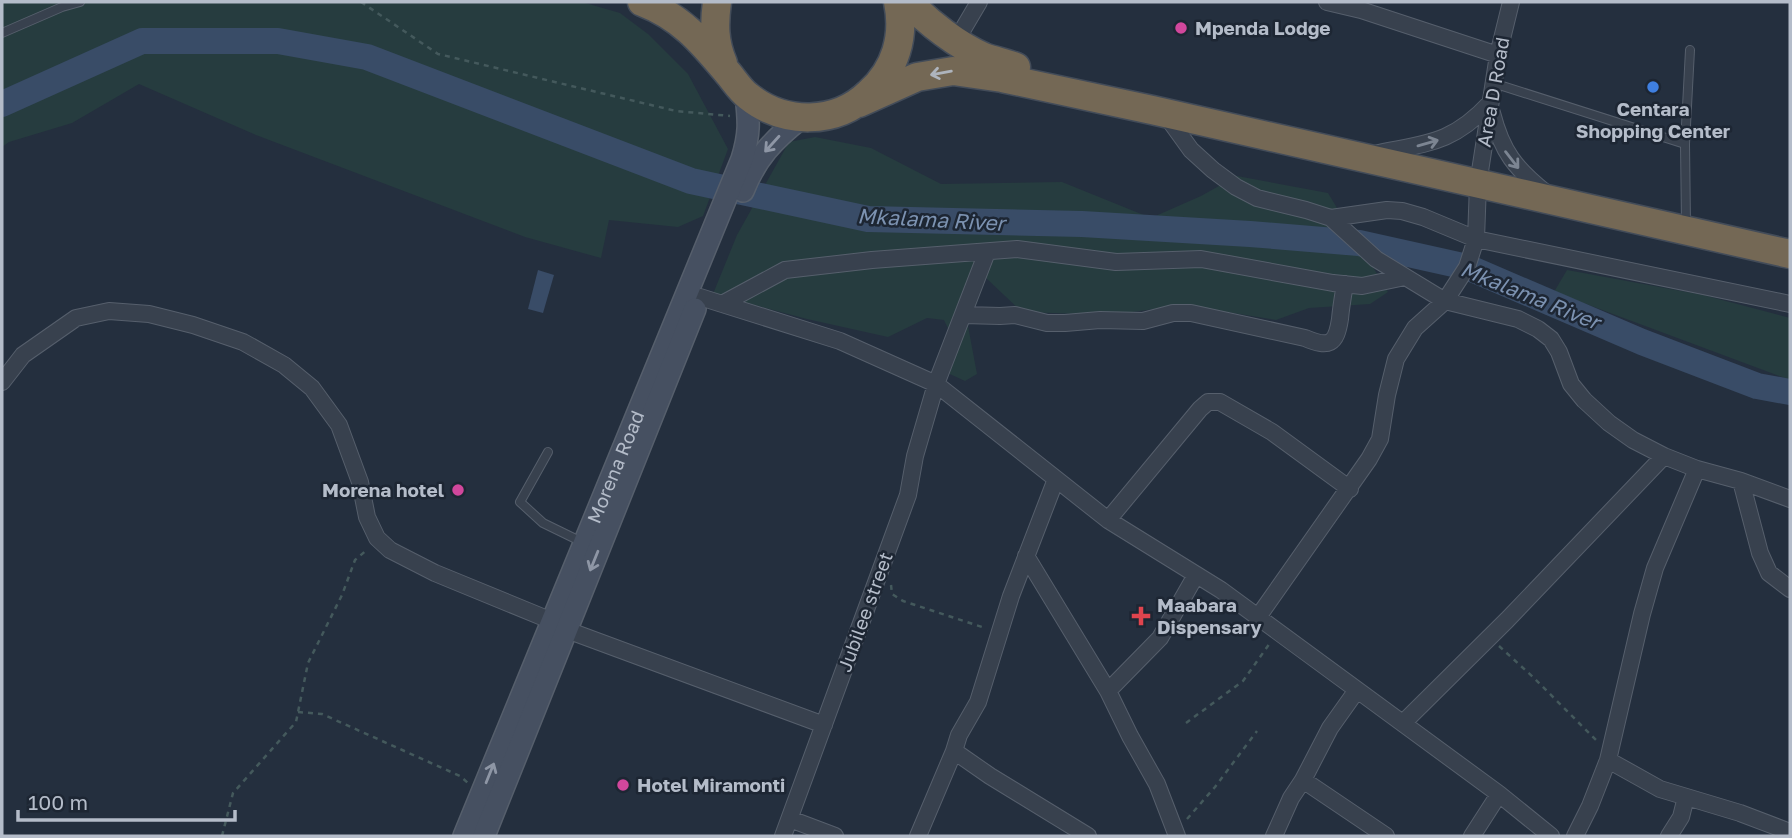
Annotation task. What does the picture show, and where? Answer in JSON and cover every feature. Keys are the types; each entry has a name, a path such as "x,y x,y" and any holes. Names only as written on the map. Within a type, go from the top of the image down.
{"highway":[{"path":"642,2 656,7 695,34 726,72 747,106 763,107 782,114 802,118 822,117 841,112 917,77 953,71 1002,78 1158,111 1790,254"},
{"path":"717,2 713,23 717,48 726,72"},
{"path":"859,103 880,84 894,60 901,32 898,2"},
{"path":"909,2 921,15 956,41 983,56 1158,111"}],"main road":[{"name":"Morena Road","path":"484,836 559,626 584,543 743,174 748,138 747,106"},
{"name":"Morena Road","path":"743,174 784,131 802,118"},
{"name":"Morena Road","path":"464,836 559,626 700,297 722,223"}],"street":[{"path":"956,41 979,2"},
{"path":"1327,2 1363,6 1498,55"},
{"name":"Area D Road","path":"1258,617 1350,489 1380,439 1396,359 1415,328 1445,301 1467,267 1476,239 1478,184 1493,83 1511,2"},
{"path":"1362,157 1431,143 1447,137 1468,124 1490,103"},
{"path":"1490,103 1503,148 1523,173 1557,201"},
{"path":"1158,111 1191,150 1236,187 1257,198 1331,218 1376,260 1445,301 1518,319 1538,328 1555,345 1572,384 1584,401 1633,440 1697,469 1790,499"},
{"path":"1331,218 1387,210 1402,211 1476,239 1790,304"},
{"path":"722,304 785,270 872,260 1017,249 1116,262 1201,259 1362,286 1405,277"},
{"name":"Jubilee street","path":"783,836 908,495 915,456 936,384 987,252"},
{"path":"964,315 1015,315 1047,323 1065,323 1100,320 1143,321 1173,313 1191,313 1305,338 1319,344 1330,342 1337,335 1345,284"},
{"path":"700,297 840,341 936,384 1108,520 1258,617 1499,794 1551,836"},
{"path":"2,382 23,355 76,318 109,311 149,314 243,342 284,365 312,388 339,425 360,482 367,517 377,538 390,550 435,573 559,626 824,725"},
{"path":"1108,520 1208,402 1220,402 1272,432 1350,489"},
{"path":"1403,723 1664,456"},
{"path":"1575,836 1590,806 1608,757 1654,568 1697,469"},
{"path":"918,836 960,735 978,702 1011,596 1056,478"},
{"path":"1741,481 1760,553 1769,573 1790,589"},
{"path":"1026,556 1108,691 1157,784 1176,834"},
{"path":"1108,691 1160,638 1196,575"},
{"path":"1275,836 1291,798 1330,728 1357,690"},
{"path":"954,751 1087,836"},
{"path":"1608,757 1660,789 1740,813 1790,832"},
{"path":"1303,780 1386,836"},
{"path":"1472,836 1499,794"},
{"path":"1669,836 1681,817 1686,797"},
{"path":"790,819 835,836"}],"lane":[{"path":"2,33 80,2"},
{"path":"1686,231 1685,144 1690,50"},
{"path":"1493,83 1685,144"},
{"path":"548,452 520,502 543,523 584,543"}],"path":[{"path":"361,2 438,54 676,111 747,106"},
{"path":"222,836 233,793 296,722 308,663 342,595 355,560 368,550 377,538"},
{"path":"891,584 892,594 904,601 999,633"},
{"path":"1186,723 1243,681 1278,632"},
{"path":"1489,637 1534,677 1608,757"},
{"path":"298,712 322,714 460,776 481,795"},
{"path":"1176,834 1257,731"}],"green space":[{"path":"2,2 582,2 620,13 648,34 688,74 728,149 703,216 678,227 609,220 601,258 525,237 256,135 139,84 72,123 9,142 2,147"},
{"path":"815,137 871,148 941,184 1062,182 1151,218 1201,196 1237,176 1328,193 1388,292 1370,304 1309,308 1276,320 1183,305 1111,315 1022,312 986,278 968,326 977,374 965,381 941,370 954,341 944,320 927,318 888,337 713,294 737,235 789,142"},
{"path":"1567,270 1703,295 1790,318 1790,380 1554,292"}],"water":[{"path":"538,270 554,275 543,313 528,309"}],"waterway":[{"name":"Mkalama River","path":"2,104 142,41 278,41 367,57 691,181 868,219 1082,224 1250,234 1359,243 1467,267 1642,342 1757,386 1790,392"}],"place":[{"name":"Mpenda Lodge","path":"1181,28"},
{"name":"Centara Shopping Center","path":"1653,87"},
{"name":"Morena hotel","path":"458,490"},
{"name":"Maabara Dispensary","path":"1141,616"},
{"name":"Hotel Miramonti","path":"623,785"}]}
